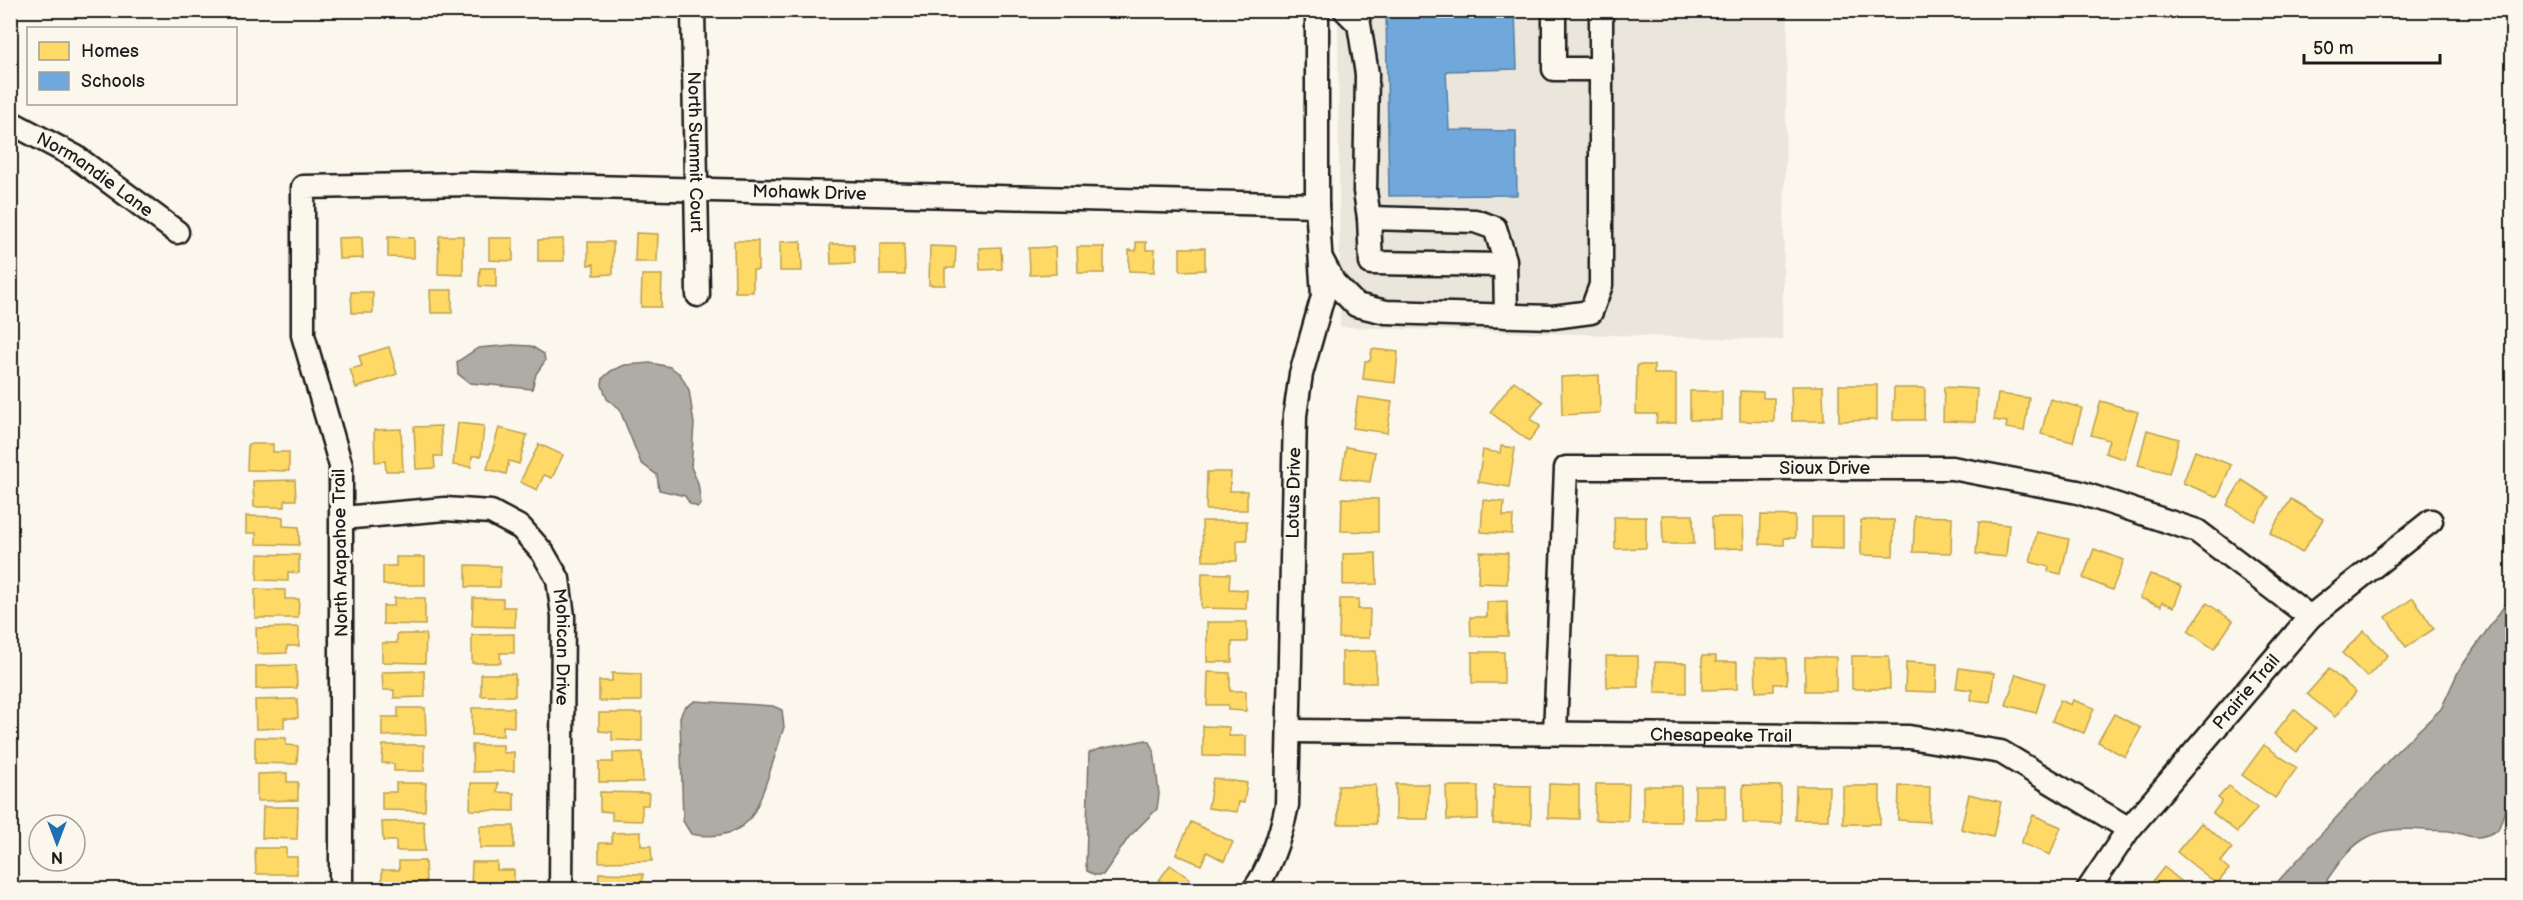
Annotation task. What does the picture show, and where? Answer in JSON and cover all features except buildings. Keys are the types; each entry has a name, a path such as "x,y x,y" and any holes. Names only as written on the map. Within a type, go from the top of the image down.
{"street":[{"name":"North Summit Court","path":"693,10 698,295"},
{"name":"Lotus Drive","path":"1254,890 1271,859 1282,832 1287,805 1295,415 1301,374 1323,296 1317,205 1317,10"},
{"path":"1345,10 1359,24 1363,42 1366,75 1365,191 1370,218 1371,263 1505,265"},
{"path":"1554,10 1554,69 1601,69"},
{"path":"1322,261 1334,283 1356,305 1386,312 1553,317 1590,312 1601,285 1601,10"},
{"name":"Normandie Lane","path":"10,122 76,157 177,232"},
{"name":"Mohawk Drive","path":"303,186 472,184 1317,205"},
{"name":"North Arapahoe Trail","path":"303,186 303,335 341,466 340,890"},
{"path":"1370,218 1475,221 1495,228 1505,265 1506,316"},
{"name":"Sioux Drive","path":"1555,733 1566,468 1952,468 2078,492 2197,531 2310,617"},
{"name":"Mohican Drive","path":"342,518 445,509 490,512 521,528 543,553 558,579 563,616 561,890"},
{"name":"Prairie Trail","path":"2088,890 2129,829 2310,617 2431,521"},
{"name":"Chesapeake Trail","path":"1289,731 1909,737 2001,752 2129,829"}],"shaded area":[{"path":"1338,11 1788,11 1782,340 1340,327"},
{"path":"531,346 544,354 545,361 536,374 532,389 470,383 458,374 457,362 478,348"},
{"path":"651,363 670,367 680,374 689,390 694,424 691,467 698,483 701,503 698,507 690,504 685,496 659,490 657,475 641,463 619,408 607,399 602,385 603,378 611,371 625,365"},
{"path":"2512,595 2512,791 2498,830 2478,837 2449,831 2389,830 2375,834 2352,848 2321,889 2271,889 2398,750 2441,709 2459,670"},
{"path":"695,701 773,706 782,710 784,727 758,804 747,822 721,835 691,834 683,821 680,717 684,708"},
{"path":"1146,740 1150,742 1154,751 1159,794 1157,809 1129,837 1103,875 1095,875 1087,871 1086,864 1089,753"}]}
